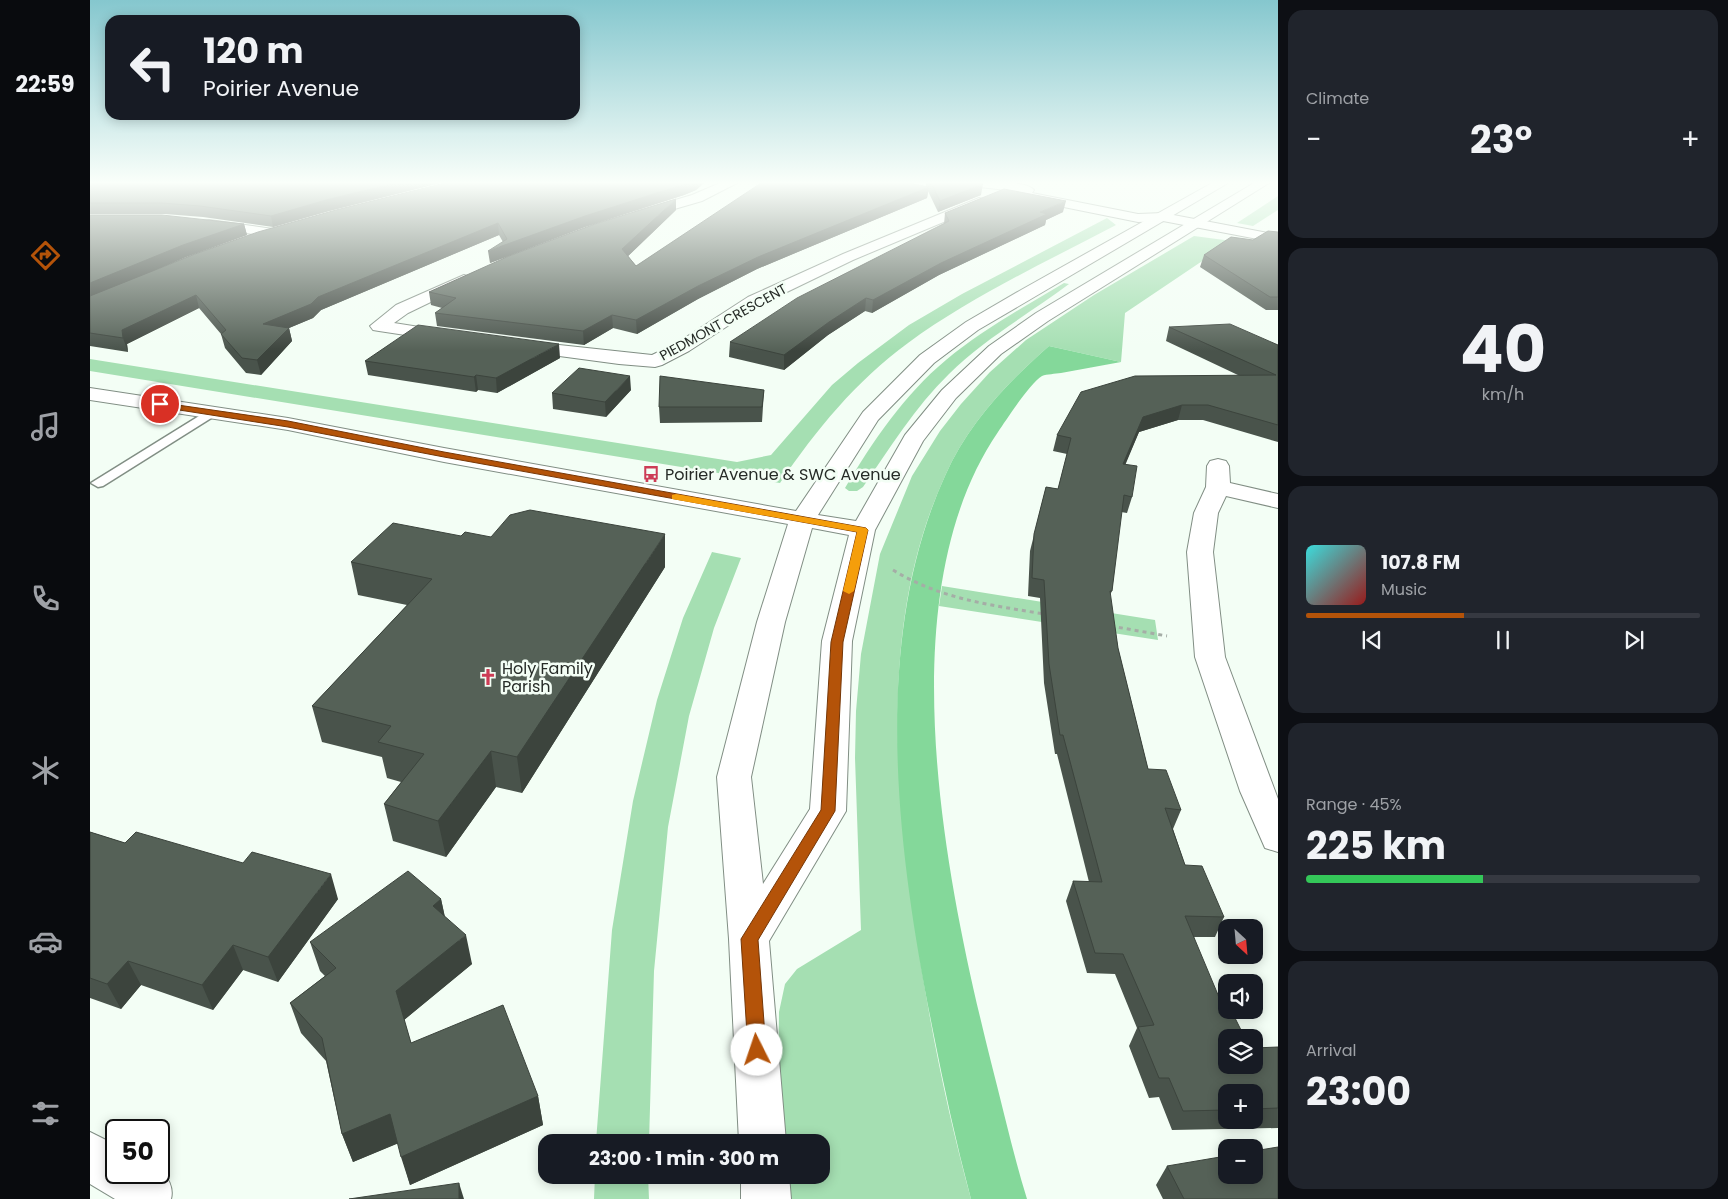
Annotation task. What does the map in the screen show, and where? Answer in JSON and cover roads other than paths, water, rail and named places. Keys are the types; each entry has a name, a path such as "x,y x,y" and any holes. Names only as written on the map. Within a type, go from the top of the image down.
{"main road":[{"path":"244,243 256,239"},
{"name":"PIEDMONT CRESCENT","path":"504,343 655,361 683,347 754,301 891,239"},
{"path":"762,1134 749,939 734,778 771,622 802,520 870,416 927,359 972,326 1124,239"},
{"path":"749,939 828,811 837,642 862,530 913,440 949,394 996,350 1042,317 1171,239"},
{"path":"456,337 379,326 402,309 476,276"},
{"path":"90,394 288,424 862,530"},
{"path":"1278,501 1218,476 1206,513 1200,552 1210,656 1257,791 1278,838"},
{"path":"90,1156 105,1165"},
{"path":"135,1184 148,1192 146,1199"},
{"path":"765,1184 766,1199"}],"lane":[{"path":"98,483 212,412"}],"place":[{"name":"Poirier Avenue & SWC Avenue","path":"651,474"},
{"name":"Holy Family Parish","path":"488,677"}]}
